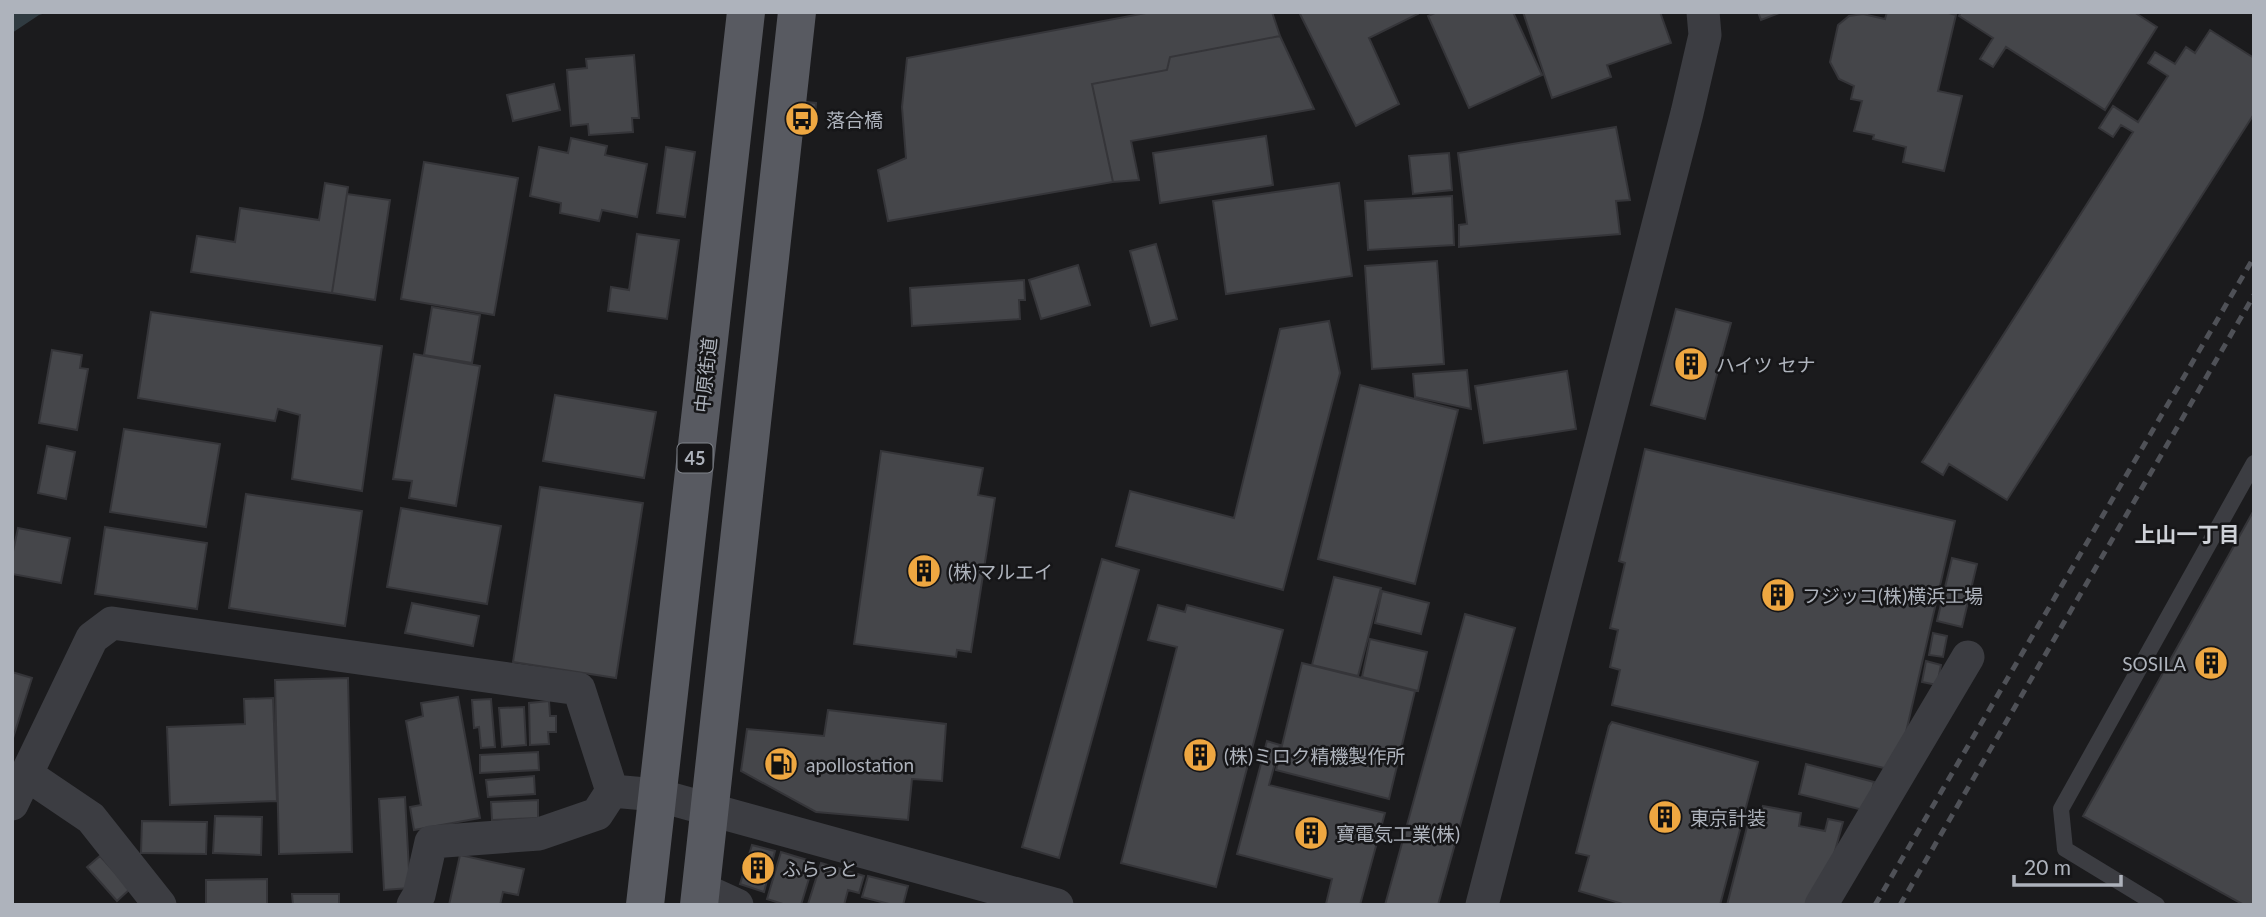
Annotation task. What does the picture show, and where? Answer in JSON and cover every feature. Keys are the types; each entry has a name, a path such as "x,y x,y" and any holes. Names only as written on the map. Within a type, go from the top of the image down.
{"main road":[{"name":"中原街道","path":"645,905 746,12"},
{"path":"700,899 797,12"}],"street":[{"path":"1482,905 1672,105 1705,34 1703,12"},
{"path":"160,905 91,818 19,789 92,638 112,623 579,689 612,791"},
{"path":"1821,905 1968,657"},
{"path":"612,791 657,795 1057,905"},
{"path":"413,905 419,895 431,842 539,834 597,814 612,791"},
{"path":"700,899 715,895 737,905"}],"lane":[{"path":"2157,905 2066,849 2061,809 2254,463"}],"shaded area":[{"path":"12,12 49,12 39,15 12,33"}],"building":[{"path":"1151,12 1272,12 1280,36 1170,57 1167,70 1092,84 1113,182 888,221 878,170 906,158 902,107 907,58"},
{"path":"1299,12 1418,12 1369,38 1399,104 1356,126"},
{"path":"1437,12 1513,12 1542,75 1469,108 1428,16"},
{"path":"1523,12 1660,12 1671,43 1607,65 1611,77 1552,98"},
{"path":"1758,12 1782,12 1761,20"},
{"path":"1887,12 1945,12 1956,15 1938,91 1962,96 1944,171 1903,162 1906,147 1854,131 1862,101 1851,99 1854,86 1839,79 1830,62 1838,25 1849,16 1863,14 1885,19"},
{"path":"1961,12 2134,12 2157,27 2105,110 2006,47 1993,67 1980,59 1993,38 1959,16"},
{"path":"2210,30 2254,58 2254,114 2007,500 1949,464 1943,475 1922,462 2133,132 2121,125 2113,137 2099,128 2113,106 2138,122 2168,76 2148,63 2155,52 2175,64 2186,47 2195,53"},
{"path":"1280,36 1314,109 1131,141 1139,180 1113,182 1092,84 1167,70 1170,57"},
{"path":"634,55 639,118 632,118 633,132 589,135 588,124 571,126 567,70 587,68 586,59"},
{"path":"554,84 560,110 513,121 507,95"},
{"path":"806,102 816,103 814,128 804,127"},
{"path":"1616,127 1630,200 1616,201 1620,234 1459,247 1459,225 1467,224 1458,153"},
{"path":"1266,136 1273,185 1160,203 1153,153"},
{"path":"571,138 607,146 605,155 647,164 637,217 602,210 599,221 560,213 561,203 530,196 539,147 568,153"},
{"path":"666,147 695,152 685,217 657,213"},
{"path":"1449,153 1452,190 1413,194 1409,156"},
{"path":"424,162 518,178 494,315 401,299"},
{"path":"325,183 348,187 332,293 191,272 197,236 235,242 240,208 319,220"},
{"path":"1339,183 1352,276 1226,294 1213,201"},
{"path":"347,194 390,200 375,300 332,293"},
{"path":"1452,196 1454,245 1368,250 1365,201"},
{"path":"637,234 679,240 667,319 608,311 611,287 629,290"},
{"path":"1156,244 1177,319 1151,326 1130,251"},
{"path":"1437,261 1444,364 1372,369 1365,266"},
{"path":"1078,265 1090,305 1041,319 1029,280"},
{"path":"1024,280 1025,300 1019,300 1020,319 912,326 910,288"},
{"path":"432,307 480,315 472,363 424,355"},
{"name":"ハイツ セナ","path":"1676,309 1731,323 1705,419 1651,405"},
{"path":"151,312 382,346 362,491 292,479 300,415 278,409 275,421 138,398"},
{"path":"1329,321 1340,373 1283,590 1116,546 1130,491 1234,518 1280,329"},
{"path":"52,350 82,355 80,368 88,369 77,430 39,423"},
{"path":"414,354 480,366 456,506 409,498 412,481 393,479"},
{"path":"1467,370 1471,409 1415,397 1413,374"},
{"path":"1567,371 1576,429 1484,443 1475,386"},
{"path":"1360,385 1458,410 1415,584 1318,559"},
{"path":"555,395 656,412 644,478 543,461"},
{"path":"124,429 220,444 206,527 110,512"},
{"path":"47,446 75,452 66,499 38,493"},
{"name":"フジッコ(株)横浜工場","path":"1645,449 1955,521 1897,771 1612,705 1620,670 1610,667 1618,630 1610,628 1625,563 1619,561"},
{"name":"(株)マルエイ","path":"881,451 983,468 978,495 995,498 971,652 957,650 956,657 854,644"},
{"path":"540,487 643,503 616,678 513,662"},
{"path":"246,494 362,511 345,626 229,608"},
{"path":"401,508 501,526 487,604 387,587"},
{"name":"SOSILA","path":"2254,510 2254,905 2244,905 2083,816"},
{"path":"105,527 207,543 197,609 95,594"},
{"path":"18,528 70,538 61,583 12,574 12,556"},
{"path":"1952,558 1977,564 1962,627 1937,621"},
{"path":"1102,559 1139,570 1059,858 1022,847"},
{"path":"1334,577 1381,588 1358,676 1312,665"},
{"path":"1382,591 1429,603 1421,634 1375,623"},
{"path":"412,603 479,616 473,646 405,633"},
{"name":"(株)ミロク精機製作所","path":"1158,605 1185,612 1187,605 1283,630 1216,887 1121,863 1177,647 1148,640"},
{"path":"1465,614 1515,628 1438,905 1385,905"},
{"path":"1933,633 1947,636 1943,657 1929,655"},
{"path":"1370,639 1427,652 1418,691 1362,677"},
{"path":"1926,661 1941,665 1937,685 1922,682"},
{"path":"1302,663 1415,691 1389,799 1276,770"},
{"path":"12,672 32,678 13,738 12,738"},
{"path":"348,678 352,852 279,854 275,680"},
{"path":"458,697 480,818 414,830 410,807 421,805 406,721 423,716 421,703"},
{"path":"273,698 277,801 170,805 167,727 245,724 244,699"},
{"path":"491,699 495,747 481,748 479,727 474,728 472,700"},
{"path":"549,701 550,716 556,716 556,732 548,732 549,744 530,745 529,703"},
{"path":"524,707 526,745 502,747 499,708"},
{"path":"828,710 946,724 942,781 912,779 908,820 816,812 741,771 747,729 824,736"},
{"name":"東京計装","path":"1612,722 1758,762 1720,905 1626,905 1579,891 1589,856 1576,853"},
{"name":"寶電気工業(株)","path":"1267,741 1280,745 1269,785 1385,813 1360,905 1326,904 1332,879 1237,854"},
{"path":"538,752 539,770 480,773 480,755"},
{"path":"1806,764 1874,782 1867,811 1799,794"},
{"path":"534,776 535,794 488,797 486,780"},
{"path":"405,797 410,888 384,890 379,799"},
{"path":"538,800 538,818 492,820 491,802"},
{"path":"1763,806 1801,813 1799,826 1825,831 1828,819 1843,822 1828,876 1811,905 1727,905 1749,819 1758,821"},
{"path":"215,816 262,817 261,855 213,853"},
{"path":"142,821 207,822 206,854 141,853"},
{"name":"ふらっと","path":"752,845 775,851 764,892 740,884"},
{"path":"781,852 814,862 801,905 786,905 767,899"},
{"path":"460,855 524,869 518,895 503,892 500,905 449,905"},
{"path":"100,856 130,889 117,901 87,867"},
{"path":"821,863 864,876 859,893 848,890 844,905 808,904"},
{"path":"868,876 908,886 903,905 862,897"},
{"path":"267,879 267,905 206,905 206,880"},
{"path":"292,894 339,894 339,905 293,905"}],"railway":[{"path":"1875,905 2254,257"},
{"path":"1900,905 2254,295"}],"place":[{"name":"落合橋","path":"802,119"},
{"name":"ハイツ セナ","path":"1691,364"},
{"name":"(株)マルエイ","path":"924,571"},
{"name":"フジッコ(株)横浜工場","path":"1778,595"},
{"name":"SOSILA","path":"2211,663"},
{"name":"(株)ミロク精機製作所","path":"1200,755"},
{"name":"apollostation","path":"781,764"},
{"name":"東京計装","path":"1665,817"},
{"name":"寶電気工業(株)","path":"1311,833"},
{"name":"ふらっと","path":"758,868"}],"district":[{"name":"上山一丁目","path":"2187,533"}]}
